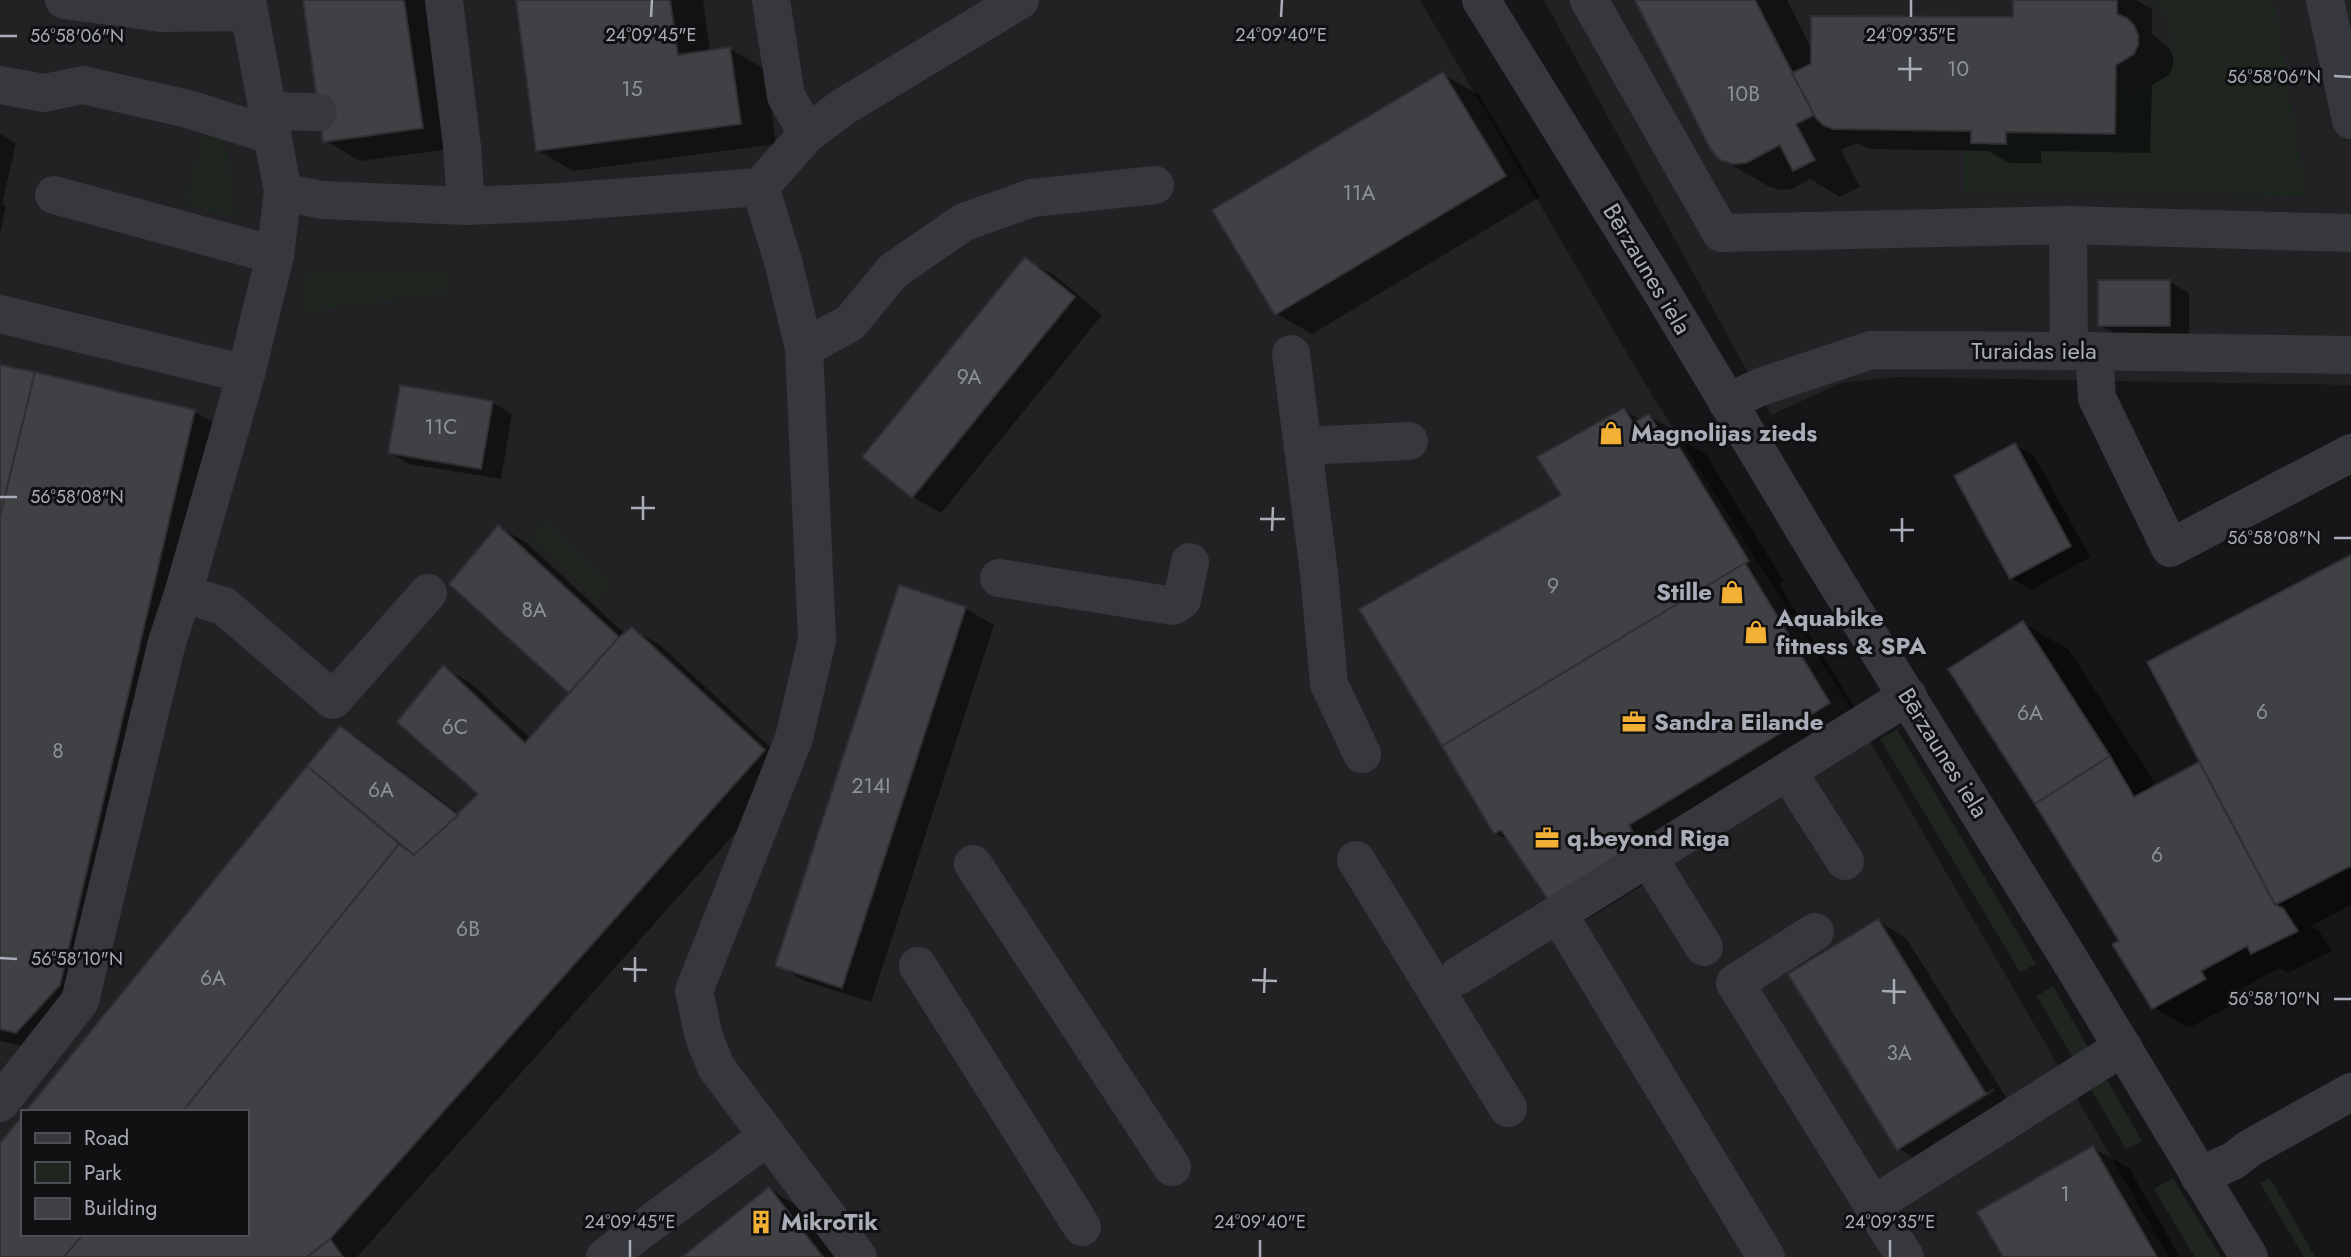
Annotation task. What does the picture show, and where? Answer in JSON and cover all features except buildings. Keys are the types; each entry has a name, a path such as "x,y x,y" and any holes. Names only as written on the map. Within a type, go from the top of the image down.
{"street":[{"path":"0,1103 80,1001 167,642 246,373 275,255 283,191 248,6 161,13 64,0"},
{"path":"444,0 466,206"},
{"path":"771,0 786,96 807,134"},
{"path":"283,191 322,201 466,206 760,187 807,134 843,107 1020,0"},
{"name":"Bērzaunes iela","path":"1480,0 1657,284 2249,1257"},
{"path":"1589,0 1721,233 2068,225 2351,233"},
{"path":"2325,0 2351,120"},
{"path":"0,85 44,93 83,85 188,109 269,123 318,112"},
{"path":"804,348 850,323 893,271 964,222 1032,198 1155,185"},
{"path":"760,187 783,261 804,348 817,640 794,738 694,991 704,1037 716,1067 858,1257"},
{"path":"54,195 275,255"},
{"path":"2068,225 2081,351 2097,398 2171,548 2351,453"},
{"path":"0,314 246,373"},
{"name":"Turaidas iela","path":"1727,402 1763,386 1871,350 2351,355"},
{"path":"1291,354 1319,573 1329,684 1362,754"},
{"path":"1303,446 1409,441"},
{"path":"999,578 1173,606 1182,600 1190,562"},
{"path":"183,594 224,606 334,700 428,593"},
{"path":"1458,976 1908,696"},
{"path":"1788,772 1845,860"},
{"path":"1648,859 1704,947"},
{"path":"1356,860 1508,1108"},
{"path":"973,864 1172,1167"},
{"path":"1559,915 1766,1257"},
{"path":"1815,932 1735,983 1905,1257"},
{"path":"918,966 1082,1227"},
{"path":"1873,1205 2123,1047"},
{"path":"2199,1176 2233,1161 2250,1148 2351,1092"},
{"path":"605,1257 768,1136"}],"shaded area":[{"path":"0,0 1420,0 1644,382 1856,717 2169,1257 0,1257"},
{"path":"1544,0 2351,0 2351,385 1896,377 1841,383 1771,415"}],"green space":[{"path":"2153,0 2274,0 2302,168 2304,196 1964,192 1964,131 2006,144 2006,132 2115,134 2116,87 2129,93 2147,87 2159,78 2170,57 2170,32 2161,9"},
{"path":"203,134 225,137 236,217 192,207 185,201"},
{"path":"309,272 447,273 450,287 449,292 303,312 300,307"},
{"path":"544,520 613,586 597,601 529,537"},
{"path":"1897,729 2036,964 2020,972 1880,739"},
{"path":"2053,986 2090,1051 2074,1060 2037,996"},
{"path":"2105,1076 2142,1141 2126,1149 2089,1086"},
{"path":"2173,1178 2221,1257 2195,1257 2154,1189"},
{"path":"2270,1178 2315,1257 2304,1257 2260,1183"}],"place":[{"name":"Magnolijas zieds","path":"1611,433"},
{"name":"Stille","path":"1732,592"},
{"name":"Aquabike fitness & SPA","path":"1756,632"},
{"name":"Sandra Eilande","path":"1634,722"},
{"name":"q.beyond Riga","path":"1547,838"},
{"name":"MikroTik","path":"761,1222"}]}
